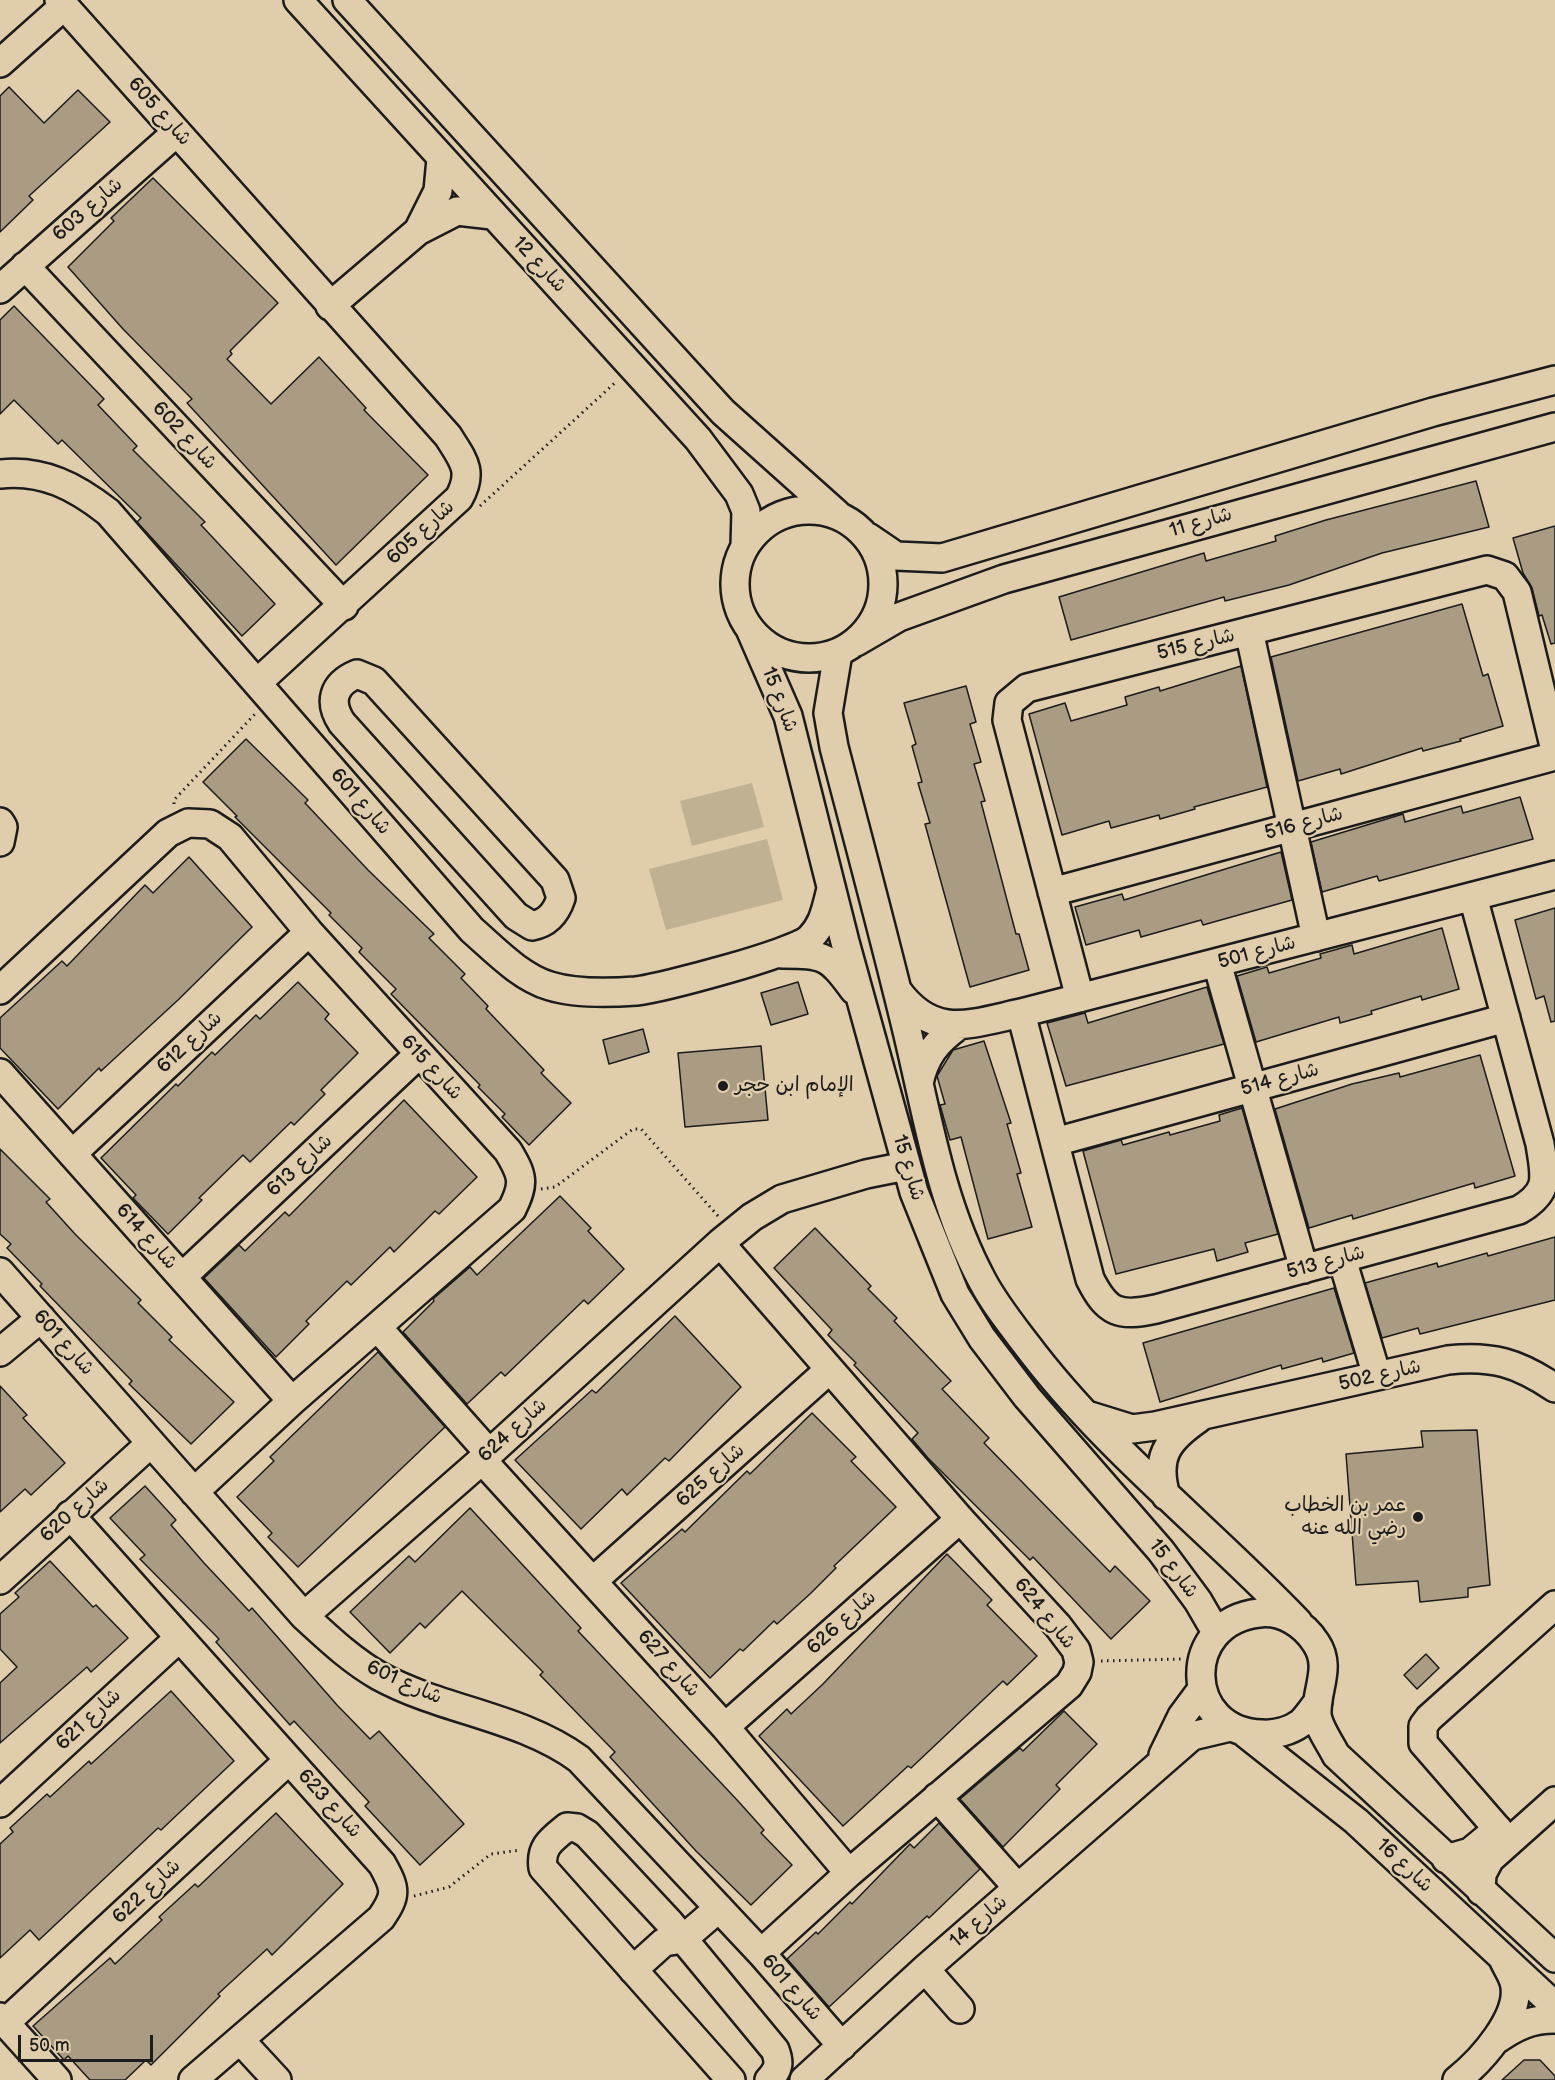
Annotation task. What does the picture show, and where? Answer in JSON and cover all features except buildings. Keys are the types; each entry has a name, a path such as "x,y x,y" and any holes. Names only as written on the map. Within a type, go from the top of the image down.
{"street":[{"name":"شارع 12","path":"298,0 492,215 634,366 733,483 746,511 745,546"},
{"name":"شارع 12","path":"347,0 723,412 837,514"},
{"path":"0,63 61,3"},
{"name":"شارع 605","path":"61,3 448,436 465,463 467,483 459,498 344,606 256,683"},
{"name":"شارع 603","path":"0,289 177,132"},
{"path":"418,231 438,191 441,159"},
{"path":"330,306 418,231 457,211 492,215"},
{"name":"شارع 602","path":"25,266 344,606"},
{"name":"شارع 11","path":"868,537 896,556 942,558 1433,412 1555,381"},
{"path":"1360,479 1415,452 1510,427 1519,414 1516,402 1506,393"},
{"name":"شارع 11","path":"847,648 899,617 1004,579 1555,427"},
{"name":"شارع 601","path":"0,474 17,472 52,477 81,491 108,512 472,930 511,964 549,986 592,992 638,991 781,954 808,940 823,923 831,888"},
{"path":"817,509 837,514 854,524 868,537 882,569 884,581 882,604 872,625 847,648 814,658 790,656 768,646 750,629 740,610 735,588 736,566 745,546 758,529 776,517 795,510 817,509"},
{"name":"شارع 515","path":"1080,998 1007,720 1009,703 1027,688 1487,570 1505,576 1517,592 1555,750"},
{"name":"شارع 15","path":"750,629 788,716 831,888 906,1166 950,1283 982,1338 1028,1396 1161,1551 1198,1600 1216,1632"},
{"path":"1248,631 1316,937"},
{"name":"شارع 15","path":"847,648 828,713 897,989 941,1182 962,1239 983,1282 1047,1372 1083,1414 1166,1496 1245,1567 1298,1622"},
{"path":"357,674 374,681 555,880 561,898 557,909 541,924 532,926 523,922 427,817 335,712 335,690 349,678 357,674"},
{"name":"شارع 516","path":"1052,892 1555,756"},
{"path":"385,830 427,817"},
{"path":"413,863 416,843 427,817"},
{"path":"0,822 3,827 0,842"},
{"name":"شارع 615","path":"0,990 168,833 188,823 210,825 230,837 309,932 418,1055 508,1151 522,1173 521,1191"},
{"name":"شارع 501","path":"897,989 909,1006 922,1017 938,1023 958,1026 1021,1013 1555,875"},
{"name":"شارع 513","path":"1021,1013 1090,1279 1101,1301 1115,1310 1132,1314 1519,1210 1536,1200 1545,1177 1540,1144 1473,897"},
{"name":"شارع 612","path":"72,1154 309,932"},
{"name":"شارع 601","path":"781,954 813,954 834,963 860,998"},
{"path":"1217,963 1304,1269"},
{"name":"شارع 514","path":"1055,1142 1506,1018"},
{"name":"شارع 501","path":"919,1083 922,1067 930,1050 958,1026"},
{"name":"شارع 613","path":"182,1277 418,1055"},
{"name":"شارع 614","path":"0,1073 292,1401"},
{"name":"شارع 624","path":"304,1616 486,1456 726,1238 782,1199 866,1174 906,1166"},
{"path":"194,1492 292,1401 512,1209 521,1191"},
{"name":"شارع 624","path":"726,1238 829,1370 1058,1626 1076,1650 1078,1662 1077,1672 1069,1685 849,1873 761,1953"},
{"path":"1341,1259 1377,1376"},
{"name":"شارع 601","path":"0,1272 304,1616 352,1659 381,1677 417,1693 556,1743 579,1759 761,1953 842,2046"},
{"path":"0,1352 40,1318"},
{"name":"شارع 627","path":"377,1327 593,1581 725,1727 849,1873"},
{"name":"شارع 502","path":"1083,1414 1114,1426 1132,1429 1201,1417 1448,1360 1476,1357 1502,1360 1555,1388"},
{"name":"شارع 625","path":"593,1581 829,1370"},
{"name":"شارع 502","path":"1166,1496 1161,1479 1162,1460 1169,1444 1181,1431 1201,1417"},
{"name":"شارع 620","path":"0,1580 151,1443"},
{"name":"شارع 623","path":"70,1515 382,1864 393,1884 392,1901"},
{"name":"شارع 626","path":"725,1727 960,1519"},
{"path":"1504,1836 1423,1743 1423,1726 1428,1718 1555,1605"},
{"path":"1270,1611 1298,1622 1318,1644 1325,1673 1318,1702 1300,1723 1275,1735 1238,1730 1212,1711 1202,1689 1202,1659 1216,1632 1240,1615 1260,1612 1270,1611"},
{"name":"شارع 621","path":"0,1803 179,1638"},
{"name":"شارع 14","path":"1156,1767 1182,1716 1202,1689"},
{"name":"شارع 16","path":"1318,1702 1317,1716 1336,1755 1555,1958"},
{"name":"شارع 16","path":"1238,1730 1356,1821 1555,2006"},
{"name":"شارع 14","path":"804,2080 918,1976 1192,1736 1238,1730"},
{"name":"شارع 622","path":"3,2020 289,1760"},
{"path":"937,1797 1018,1888"},
{"path":"1446,1858 1470,1852 1504,1836 1555,1801"},
{"path":"731,2080 543,1868 541,1855 544,1846 567,1827 577,1828 587,1834 775,2050 779,2061 778,2070 769,2080"},
{"path":"1481,1891 1485,1868 1504,1836"},
{"path":"633,1970 712,1900"},
{"path":"194,2080 381,1918 392,1901"},
{"path":"1461,2079 1509,2020 1515,2002 1515,1983 1502,1957"},
{"path":"918,1976 954,2015"},
{"path":"1495,2040 1518,2025 1537,2019 1555,2019"},
{"path":"3,2020 57,2080"},
{"path":"240,2040 277,2080"}],"path":[{"path":"521,1191 555,1186 633,1129 642,1129 726,1238"},
{"path":"1078,1662 1202,1659"},
{"path":"392,1901 449,1887 491,1854 544,1846"}],"shaded area":[{"path":"752,783 764,827 692,846 680,801"},
{"path":"767,839 783,900 666,930 649,869"}],"place":[{"name":"الإمام ابن حجر","path":"723,1086"},
{"name":"عمر بن الخطاب رضي الله عنه","path":"1418,1517"}]}
